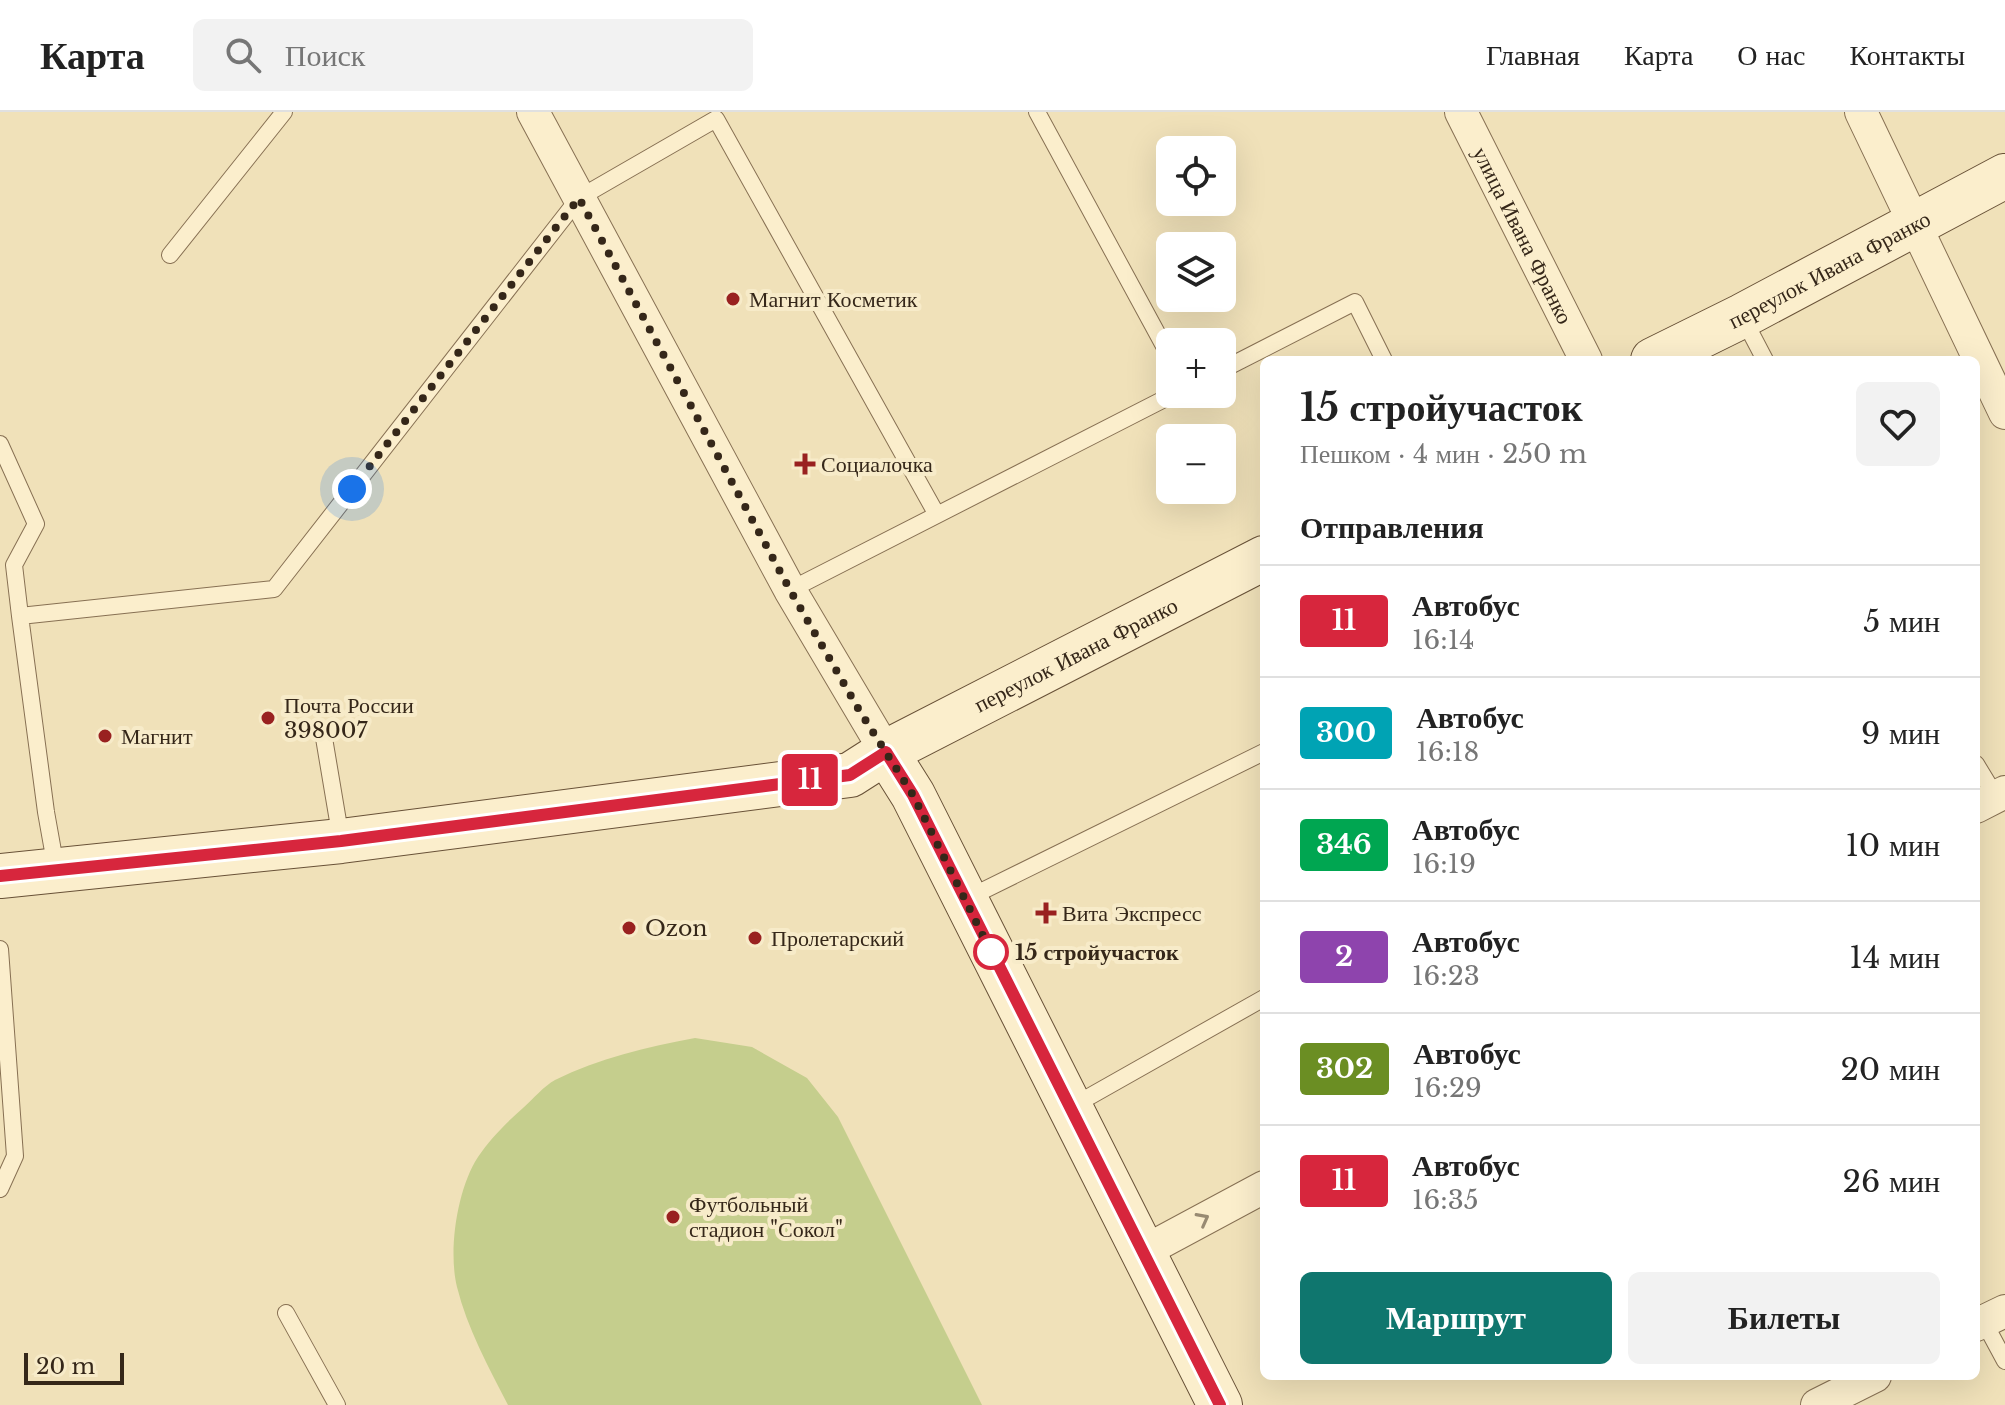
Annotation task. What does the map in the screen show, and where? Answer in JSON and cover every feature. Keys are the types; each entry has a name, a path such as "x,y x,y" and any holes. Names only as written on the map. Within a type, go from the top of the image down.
{"street":[{"path":"533,112 790,590 913,795 1220,1405"},
{"name":"улица Ивана Франко","path":"1461,112 1584,356"},
{"path":"1861,112 1977,356"},
{"name":"переулок Ивана Франко","path":"1661,356 2005,176"},
{"path":"1980,362 2005,413"},
{"name":"переулок Ивана Франко","path":"0,876 341,841 850,775 886,752 1260,560"},
{"path":"1143,1252 1260,1189"},
{"path":"1817,1405 1867,1380"}],"lane":[{"path":"170,255 284,112"},
{"path":"1037,112 1156,331"},
{"path":"20,616 274,589 579,198 716,119 937,515"},
{"path":"1236,363 1355,302 1382,356"},
{"path":"1742,316 1763,356"},
{"path":"790,590 1156,403"},
{"path":"0,444 36,524 14,565 46,812 57,870"},
{"path":"324,738 341,841"},
{"path":"964,900 1260,754"},
{"path":"1980,773 1992,799"},
{"path":"0,949 15,1156 0,1189"},
{"path":"1070,1108 1260,1000"},
{"path":"286,1313 337,1405"},
{"path":"1988,1319 2005,1361"}],"green space":[{"name":"Футбольный стадион \"Сокол\"","path":"695,1038 752,1047 807,1078 838,1117 982,1405 508,1405 473,1333 454,1272 456,1220 471,1170 499,1131 555,1080 624,1054"}],"bus line":[{"name":"11","path":"0,876 341,841 850,775 886,752 913,795 1220,1405"}],"place":[{"name":"Магнит Косметик","path":"733,299"},
{"name":"Социалочка","path":"805,464"},
{"name":"Почта России 398007","path":"268,718"},
{"name":"Магнит","path":"105,736"},
{"name":"Вита Экспресс","path":"1046,913"},
{"name":"Ozon","path":"629,928"},
{"name":"Пролетарский","path":"755,938"},
{"name":"15 стройучасток","path":"991,952"},
{"name":"Футбольный стадион \"Сокол\"","path":"673,1217"}],"route":[{"path":"352,489 579,198 790,590 859,710 913,795 991,952"}]}
